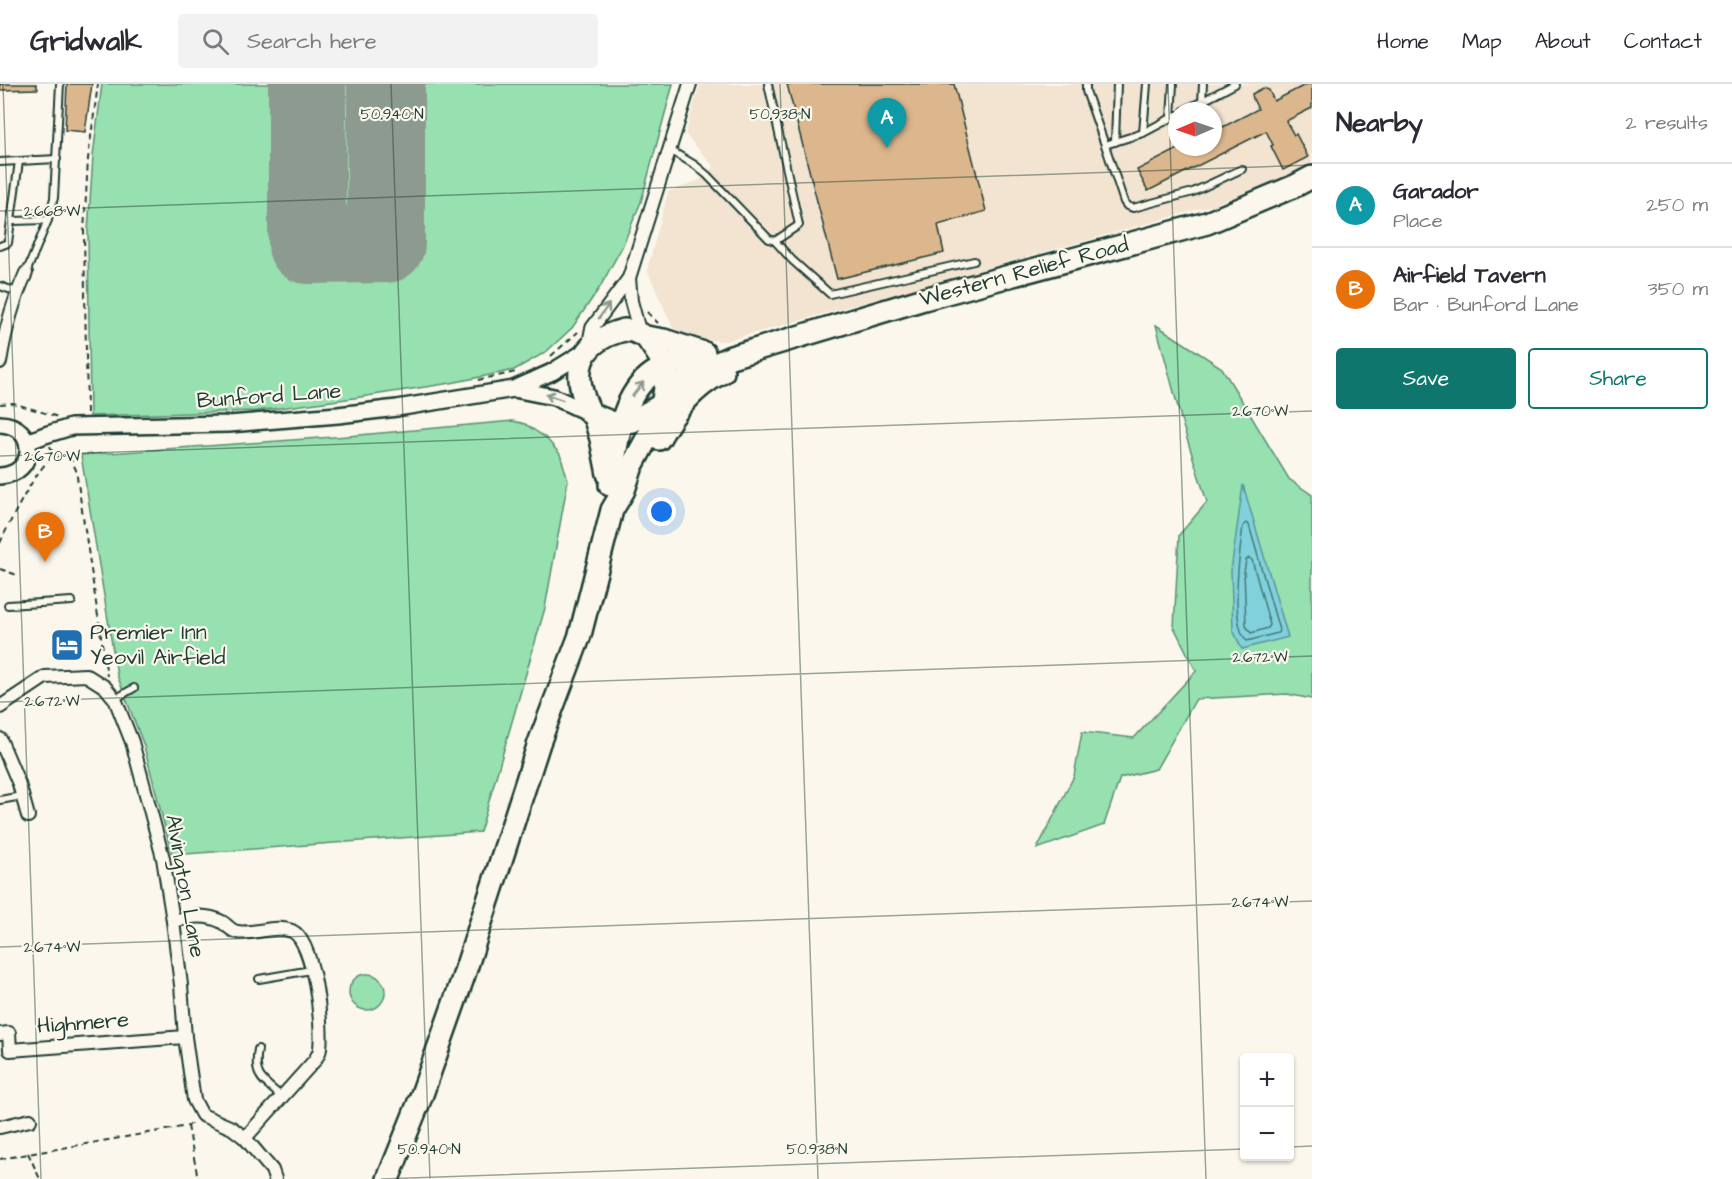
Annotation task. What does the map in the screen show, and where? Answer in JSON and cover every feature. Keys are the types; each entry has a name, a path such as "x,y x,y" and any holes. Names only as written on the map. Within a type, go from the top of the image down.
{"highway":[{"name":"Western Relief Road","path":"662,402 690,375 731,357 924,299 1207,223 1312,177"},
{"name":"Western Relief Road","path":"587,350 609,334 624,330 704,353 731,357"},
{"path":"612,510 659,416 667,376 665,367 643,335"},
{"path":"604,546 620,524 631,491 670,419 688,397 707,380 724,371 746,364 761,349"},
{"path":"388,1179 440,1043 539,743 580,635 604,546 612,510 610,485 601,440 580,385 581,368 587,350"},
{"path":"610,485 622,422 637,388 651,375 665,367 704,353"},
{"path":"592,415 613,423 622,422 640,418 662,402"}],"street":[{"path":"587,350 592,328 629,278 690,84"},
{"path":"0,362 17,292 26,273"},
{"path":"629,278 631,301 643,335"},
{"name":"Bunford Lane","path":"27,442 71,427 229,424 338,415 514,389 552,372 587,350"},
{"name":"Bunford Lane","path":"514,389 555,397 592,415"},
{"path":"0,424 13,426 20,430 27,442 27,459 23,466 9,475 0,476"},
{"name":"Alvington Lane","path":"0,707 45,677 87,675 105,687 115,699 132,742 160,847 173,921 185,1037 195,1100 202,1115"},
{"path":"0,739 28,816"},
{"path":"173,921 209,916 235,932 278,929 291,931 301,939 308,953 321,1032 320,1051 315,1060 245,1138"},
{"name":"Highmere","path":"0,1034 9,1033 10,1050 185,1037"},
{"path":"202,1115 232,1128 245,1138 272,1170 275,1179"},
{"path":"0,1127 30,1120"}],"lane":[{"path":"26,273 48,220 54,198 60,84"},
{"path":"768,84 799,225 775,241"},
{"path":"1086,84 1086,91 1104,145 1127,206 1133,208 1193,192 1242,169"},
{"path":"1114,142 1117,84"},
{"path":"1143,133 1147,84"},
{"path":"1173,84 1174,102"},
{"path":"1202,102 1203,84"},
{"path":"1202,102 1235,84"},
{"path":"1104,145 1143,133 1168,119"},
{"path":"670,150 707,175 769,239 775,241 792,260 830,294 974,261"},
{"path":"0,162 57,159"},
{"path":"0,246 8,243 19,161"},
{"path":"12,221 48,220"},
{"path":"0,286 17,292"},
{"path":"8,605 72,601"},
{"path":"115,699 134,688"},
{"path":"0,800 22,796"},
{"path":"259,979 311,970"},
{"path":"258,1049 257,1073 282,1097"}],"path":[{"path":"87,420 84,232 88,159 98,84"},
{"path":"0,543 16,509 46,463 54,457 72,461 76,470 106,663 105,687"},
{"path":"0,569 17,575"},
{"path":"0,1159 188,1126 202,1115"},
{"path":"188,1126 198,1179"},
{"path":"28,1153 40,1179"}],"shaded area":[{"path":"700,84 1312,84 1312,163 1292,174 1210,206 726,341 699,340 673,328 647,270 668,192 698,181 714,167 685,134"}],"green space":[{"path":"102,84 673,84 641,202 622,247 600,287 572,328 546,352 514,370 451,383 354,398 257,411 90,416 88,231 93,156"},
{"path":"1156,325 1222,368 1289,479 1312,495 1312,699 1287,694 1196,699 1156,769 1120,778 1104,825 1037,849 1074,776 1082,732 1134,738 1196,671 1174,627 1179,535 1207,502 1183,426"},
{"path":"513,421 525,424 546,438 560,454 568,480 545,608 480,832 172,855 144,746 117,675 81,455 348,436"},
{"path":"367,974 379,980 385,992 379,1004 367,1010 355,1004 349,992 355,980"}],"water":[{"path":"1243,485 1288,637 1242,649 1233,630 1231,571"}],"building":[{"path":"0,84 36,84 38,89 0,90"},
{"path":"67,84 92,84 85,132 65,130"},
{"path":"787,84 954,84 986,211 938,225 944,253 837,279"},
{"path":"1307,84 1312,84 1312,108 1286,121 1308,157 1283,170 1266,131 1222,153 1222,127 1258,109 1252,94 1263,88 1269,90 1274,101"},
{"path":"1168,154 1168,156 1217,156 1148,191 1137,170"}],"runway":[{"path":"307,84 307,245 386,244 386,84"}],"place":[{"name":"Garador","path":"887,148"},
{"name":"Airfield Tavern","path":"45,562"},
{"name":"Premier Inn Yeovil Airfield","path":"67,645"}]}
